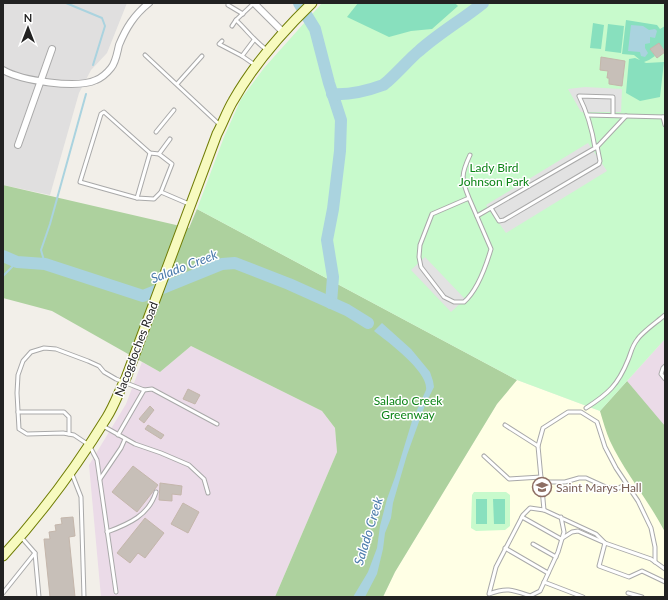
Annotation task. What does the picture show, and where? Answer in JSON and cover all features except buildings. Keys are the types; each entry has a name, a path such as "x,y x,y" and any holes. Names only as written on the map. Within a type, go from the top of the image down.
{"main road":[{"name":"Nacogdoches Road","path":"3,556 71,471 102,425 118,397 221,126 233,101 283,32 312,3"}],"street":[{"path":"3,70 17,76 40,82 76,83 96,80 111,68 115,61 125,31 135,16 149,3"},
{"path":"254,3 283,32"},
{"path":"18,145 52,49"}],"lane":[{"path":"232,26 236,20 254,3"},
{"path":"228,6 243,14"},
{"path":"236,20 247,30 254,40 268,51"},
{"path":"242,56 247,47 254,40"},
{"path":"222,41 219,44 257,66"},
{"path":"145,54 221,126"},
{"path":"177,84 202,56"},
{"path":"491,208 499,221 504,220 599,164 600,161 593,130 579,96 613,97 613,115"},
{"path":"156,132 174,110"},
{"path":"104,112 150,153 159,154 172,164 161,192 154,199 137,198 80,182 101,114 104,112"},
{"path":"588,115 664,117 665,125"},
{"path":"477,216 596,147 626,116"},
{"path":"159,154 170,139"},
{"path":"137,198 150,153"},
{"path":"469,198 432,214 420,245 419,257 421,267 444,297 454,302 464,302 469,298 485,269 491,249 463,184 463,170 470,155"},
{"path":"161,192 191,205"},
{"path":"586,408 601,398 612,388 620,377 638,338 665,315"},
{"path":"116,592 97,460 89,445 74,435 27,434 19,429 17,393 18,375 23,361 31,352 44,348 56,349 99,366 104,372 116,379 144,390 152,390 217,424"},
{"path":"665,366 662,368 661,374 665,379"},
{"path":"118,435 144,390"},
{"path":"18,412 64,412 69,417 69,434"},
{"path":"544,510 538,446 543,428 568,412 581,412 597,422 605,447 616,468 638,501 650,528 655,547 655,562"},
{"path":"102,425 135,444 189,465 204,479 208,493"},
{"path":"506,425 538,446"},
{"path":"100,479 126,439"},
{"path":"484,456 509,479 541,477"},
{"path":"71,471 80,498 84,597"},
{"path":"542,482 565,482 579,478 586,478 608,488 619,488 626,484"},
{"path":"107,532 128,524 142,515 154,500 156,492"},
{"path":"561,518 564,532 556,557 540,591 530,596 512,590 503,589 489,594 496,567 505,548 522,517 530,508 544,510 596,534 605,543"},
{"path":"522,517 561,539"},
{"path":"561,539 572,532 578,531 605,543 651,559 665,569"},
{"path":"20,536 35,553 40,597"},
{"path":"605,543 599,566 629,577 642,571 665,582"},
{"path":"533,544 556,557"},
{"path":"505,548 548,573"},
{"path":"3,593 35,553"},
{"path":"544,582 583,597"},
{"path":"628,593 642,597"}],"shaded area":[{"path":"3,3 127,3 107,53 91,70 79,93 50,195 3,185"},
{"path":"585,87 622,89 621,112 581,112 568,89"},
{"path":"588,143 607,171 506,233 486,205"},
{"path":"425,257 465,299 451,312 411,270"},
{"path":"665,339 665,532 600,411"},
{"path":"191,346 322,411 335,428 337,452 275,597 101,597 89,465 126,404 142,362 160,372"},
{"name":"Saint Marys Hall","path":"517,380 600,411 610,440 665,532 665,597 383,597 395,572 497,404"}],"green space":[{"name":"Lady Bird Johnson Park","path":"322,3 665,3 665,339 600,411 517,380 197,209 224,137 241,99 264,68"},
{"path":"358,3 455,3 458,6 432,29 411,31 389,37 347,17"},
{"path":"626,20 657,25 660,29 665,26 665,51 659,43 650,49 655,56 644,62 664,62 660,97 640,101 626,93 629,59 635,58 640,60 634,55 622,54"},
{"path":"593,23 604,25 601,49 590,48"},
{"path":"608,24 624,26 621,53 605,51"},
{"name":"Salado Creek Greenway","path":"3,185 189,228 197,209 517,380 497,404 395,572 383,597 275,597 337,452 335,428 322,411 191,346 160,372 52,311 3,298"},
{"path":"627,381 665,426 665,532 616,453 609,438 600,411"},
{"path":"474,492 506,492 510,495 510,526 505,530 476,531 471,528 472,495"},
{"path":"476,499 487,499 487,524 476,524"},
{"path":"493,499 505,499 505,524 494,524"}],"water":[{"path":"631,25 643,26 649,30 655,29 657,31 655,38 650,37 650,43 645,44 645,48 648,53 645,57 641,56 640,52 628,51"},
{"path":"382,323 411,349 430,372 434,387 425,405 407,455 393,503 391,518 385,533 377,574 365,597 353,597 368,572 377,548 380,526 387,499 412,421 426,390 425,383 415,366 374,331"}],"waterway":[{"path":"66,3 102,18 105,26 93,65"},
{"path":"299,3 315,29 329,83 341,120 340,151 333,209 327,240 333,277 331,303"},
{"path":"332,94 358,92 383,85 427,44 483,3"},
{"path":"45,264 41,250 50,224 86,94"},
{"name":"Salado Creek","path":"3,256 17,262 45,264 143,296 222,264 235,263 289,284 347,310 368,323"},
{"path":"3,276 17,262"}],"place":[{"name":"Saint Marys Hall","path":"542,487"}]}
